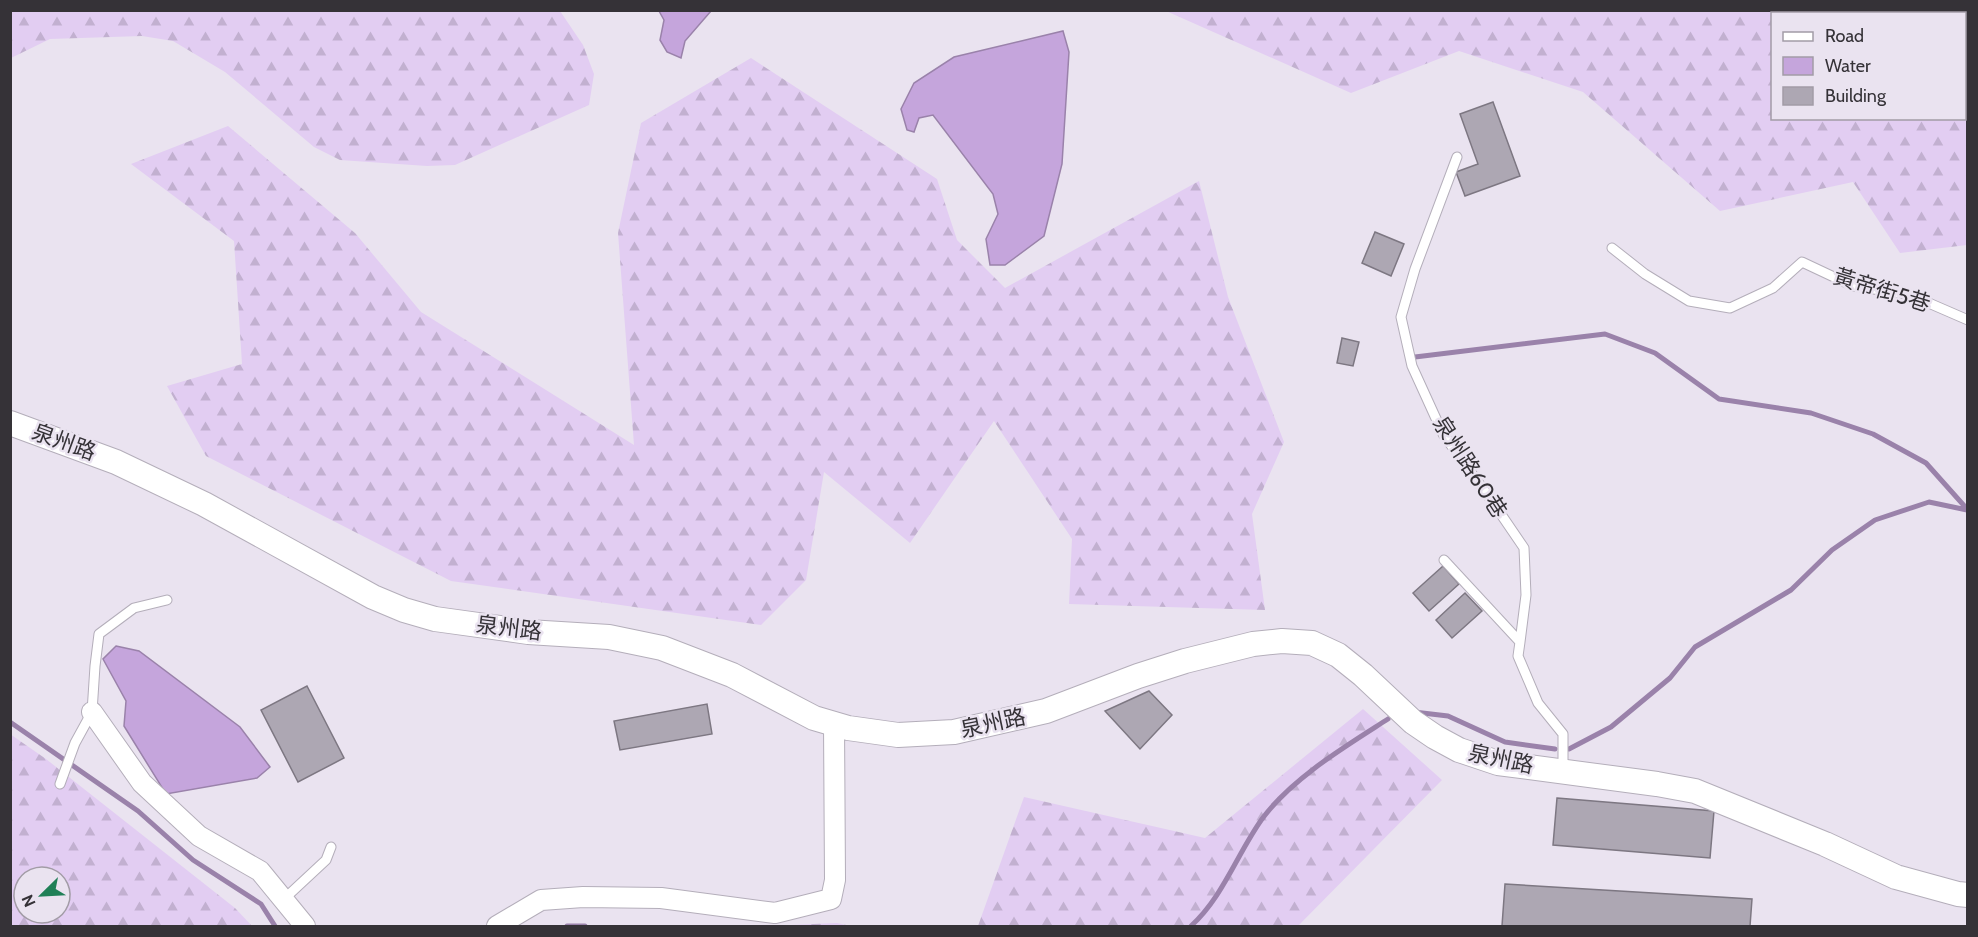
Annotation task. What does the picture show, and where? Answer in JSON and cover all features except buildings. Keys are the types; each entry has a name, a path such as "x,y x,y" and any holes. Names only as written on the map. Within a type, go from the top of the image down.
{"street":[{"name":"泉州路","path":"10,423 136,471 204,504 373,597 404,610 435,619 528,632 609,637 662,648 732,675 804,713 834,723 898,735 954,732 1046,711 1138,676 1185,661 1253,644 1282,641 1311,643 1338,655 1413,722 1459,750 1498,763 1695,791 1825,844 1896,877 1968,895"},
{"path":"92,712 142,783 200,836 260,872 305,927"},
{"path":"497,927 541,900 562,898 661,898 775,913 831,898 835,880 834,723"}],"lane":[{"name":"泉州路60巷","path":"1457,158 1415,269 1401,317 1412,366 1443,434 1524,548 1526,595 1518,656 1538,703 1563,734 1563,771"},
{"name":"黃帝街5巷","path":"1612,248 1645,274 1689,301 1730,308 1773,288 1802,262 1853,286 1908,294 1968,320"},
{"path":"1444,560 1520,642"},
{"path":"60,784 72,752 92,712 99,634 134,608 167,600"},
{"path":"283,900 326,860 331,847"}],"green space":[{"path":"10,11 560,11 583,45 594,74 589,105 455,165 427,166 340,160 314,147 225,72 173,41 142,36 50,39 11,58"},
{"path":"1166,11 1916,11 1771,12 1771,120 1966,120 1966,72 1968,74 1967,245 1900,253 1853,182 1720,211 1583,92 1459,51 1351,93"},
{"path":"751,58 937,179 957,240 1005,288 1199,181 1228,297 1284,442 1252,514 1265,610 1069,604 1072,539 994,421 910,543 824,472 806,580 761,625 451,581 206,456 167,386 242,364 234,241 131,164 228,126 355,233 421,312 634,445 618,233 641,123"},
{"path":"1363,709 1442,780 1298,926 978,926 1024,797 1205,838"},
{"path":"10,734 46,759 235,908 252,926 11,926"},
{"path":"837,923 851,926 767,926"}],"water":[{"path":"659,11 711,11 685,41 681,58 667,52 660,40 664,20"},
{"path":"1063,31 1069,52 1062,164 1044,236 1005,265 990,265 986,239 998,214 993,194 933,115 919,118 914,132 907,130 901,109 914,83 954,57"},
{"path":"116,646 139,651 240,727 270,767 257,778 166,794 124,726 126,701 103,659"}],"waterway":[{"path":"1415,357 1605,334 1655,353 1719,399 1811,413 1873,434 1926,463 1967,509"},
{"path":"1569,749 1611,727 1670,678 1695,647 1791,590 1832,550 1875,520 1929,502 1967,510"},
{"path":"1414,712 1448,716 1505,742 1555,749"},
{"path":"1191,926 1212,902 1253,832 1274,804 1320,764 1388,719"},
{"path":"10,722 138,811 193,860 261,904 275,926"},
{"path":"567,926 585,926"}]}
